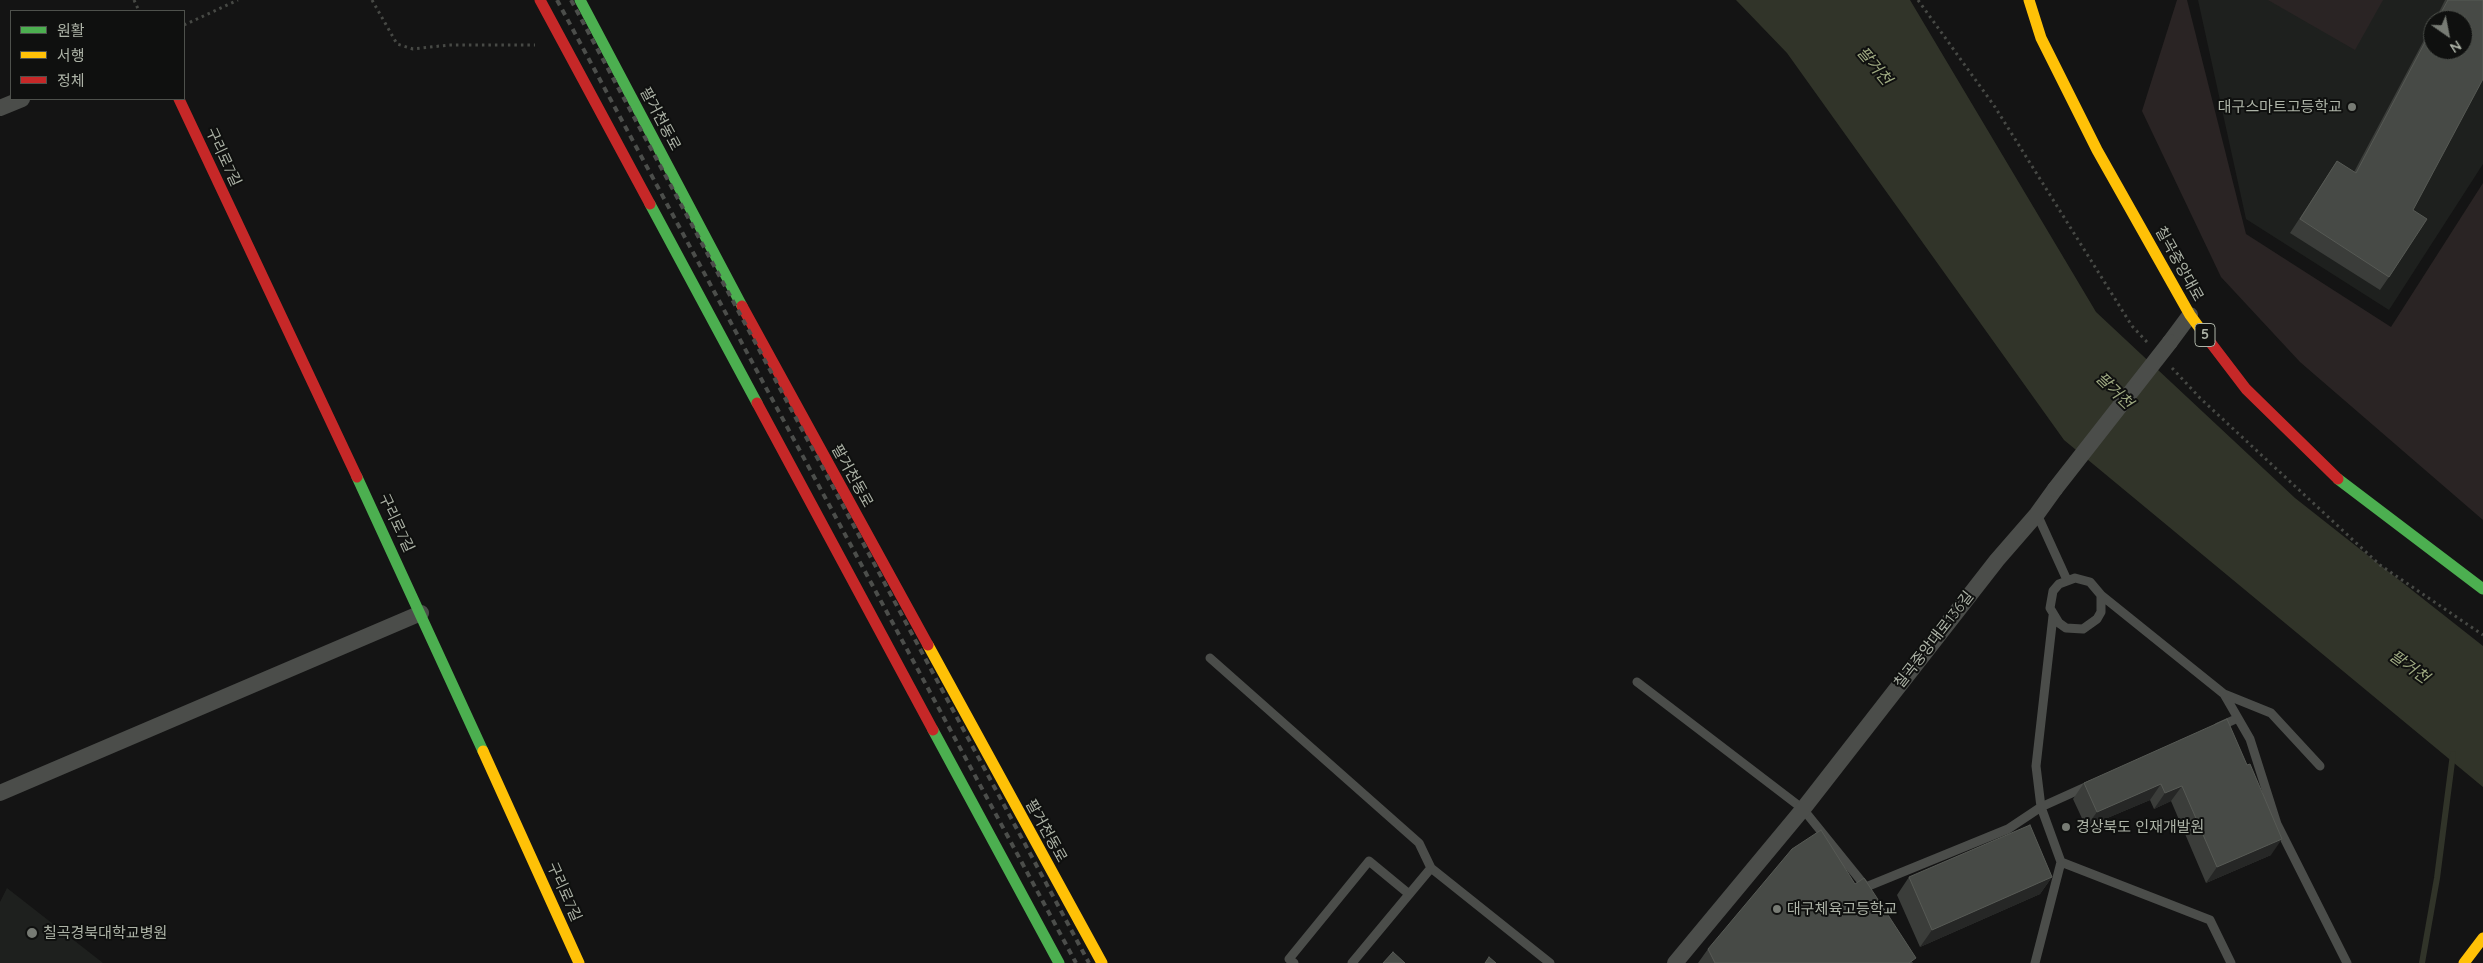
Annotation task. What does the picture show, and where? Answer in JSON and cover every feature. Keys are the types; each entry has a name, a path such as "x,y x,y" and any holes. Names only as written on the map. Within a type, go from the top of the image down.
{"main road":[{"path":"540,0 1059,963"},
{"name":"팔거천동로","path":"580,0 734,292 1102,963"},
{"name":"칠곡중앙대로","path":"2028,0 2041,38 2097,150 2190,315 2246,389 2344,485 2483,589"},
{"name":"구리로7길","path":"180,100 421,614 579,963"},
{"path":"2464,963 2483,938"}],"street":[{"path":"0,108 20,100"},
{"name":"칠곡중앙대로136길","path":"1675,963 1803,809 1997,560 2037,514 2190,315"},
{"path":"0,793 421,614"}],"lane":[{"path":"2037,514 2067,580"},
{"path":"2101,596 2101,612 2097,619 2083,629 2066,628 2053,616 2050,608 2053,591 2067,580 2083,579 2097,588 2101,596 2224,694 2271,713 2320,766"},
{"path":"2035,963 2060,862 2041,806 2036,766 2053,616"},
{"path":"1210,658 1420,843 1431,868 1550,963"},
{"path":"1637,682 1803,809 1866,887 2008,829 2041,806 2103,778"},
{"path":"2224,694 2250,739 2277,824 2348,963"},
{"path":"2211,730 2238,718"},
{"path":"1294,963 1289,959 1369,861 1409,894"},
{"path":"2060,862 2210,920 2230,963"},
{"path":"1352,963 1431,868"}],"path":[{"path":"185,25 238,0"},
{"path":"372,0 397,44 413,49 450,45 535,45"}],"shaded area":[{"path":"2177,0 2187,0 2246,234 2391,327 2483,183 2483,520 2300,362 2221,277 2142,111"},
{"name":"대구스마트고등학교","path":"2198,0 2483,0 2483,164 2389,310 2246,219"},
{"path":"2268,0 2383,0 2355,50"},
{"name":"칠곡경북대학교병원","path":"7,888 103,963 0,963 0,902"}],"water":[{"name":"팔거천","path":"1736,0 1910,0 2096,312 2295,498 2483,646 2483,787 2064,440 1787,53"}],"building":[{"path":"2448,0 2483,0 2483,79 2413,210 2427,219 2389,277 2300,219 2337,161 2356,173 2423,46 2423,60 2473,60 2473,10 2442,10"},
{"path":"2227,719 2247,765 2250,764 2282,839 2217,867 2182,786 2165,793 2161,784 2097,812 2084,783"},
{"path":"2030,825 2052,877 1932,930 1909,877"},
{"path":"1821,830 1855,884 1864,878 1916,958 1909,963 1715,963 1708,949 1792,849"},
{"path":"1393,952 1405,963 1383,963"},
{"path":"1489,957 1496,963 1485,963"}],"waterway":[{"path":"2422,963 2437,878 2453,754"}],"railway":[{"path":"557,0 1076,963"},
{"path":"571,0 1089,963"}],"traffic: fast":[{"path":"580,0 742,306"},
{"path":"650,204 757,403"},
{"path":"357,477 483,751"},
{"path":"2338,479 2483,589"},
{"path":"933,730 1059,963"}],"traffic: slow":[{"path":"2029,0 2041,38 2097,150 2190,315 2204,334"},
{"path":"928,645 1102,963"},
{"path":"483,751 579,963"},
{"path":"2464,963 2483,938"}],"traffic: jam":[{"path":"540,0 650,204"},
{"path":"179,100 357,477"},
{"path":"742,306 928,645"},
{"path":"2204,334 2246,389 2338,479"},
{"path":"757,403 933,730"}],"place":[{"name":"대구스마트고등학교","path":"2352,107"},
{"name":"경상북도 인재개발원","path":"2066,827"},
{"name":"대구체육고등학교","path":"1777,909"},
{"name":"칠곡경북대학교병원","path":"32,933"}]}
